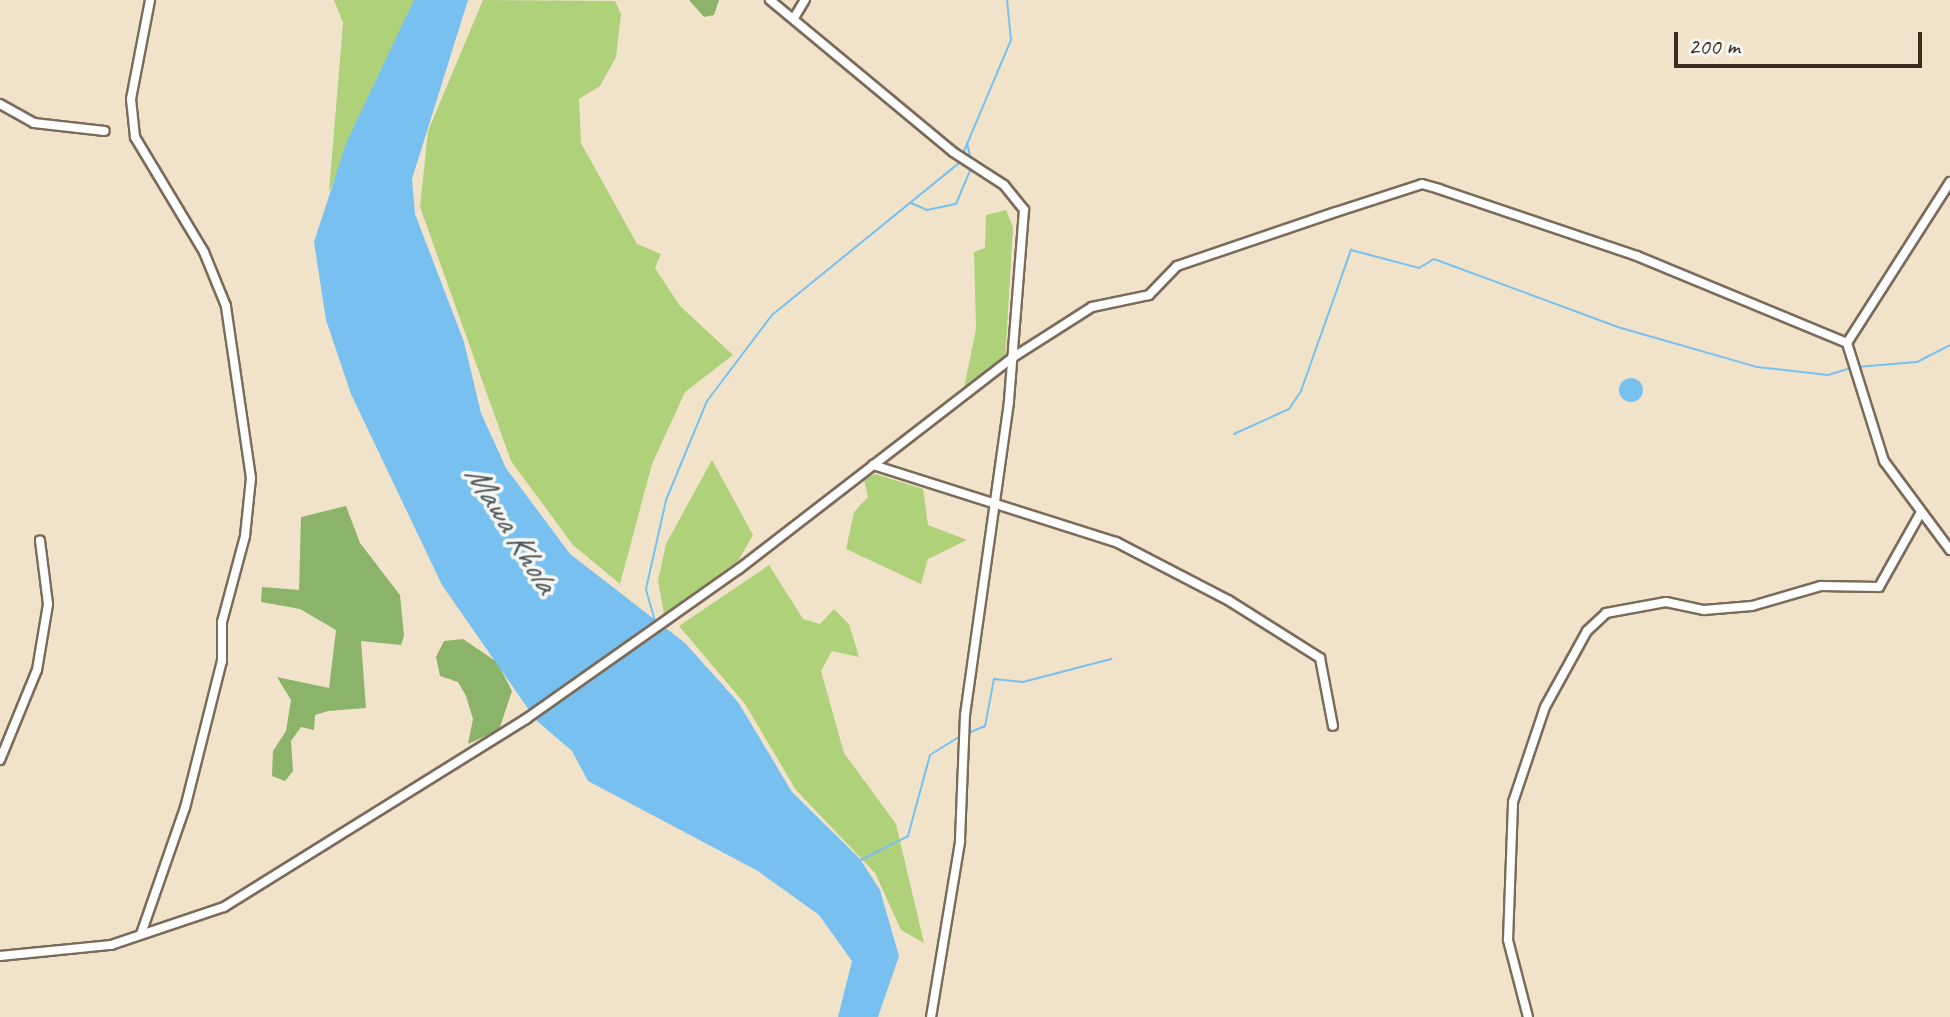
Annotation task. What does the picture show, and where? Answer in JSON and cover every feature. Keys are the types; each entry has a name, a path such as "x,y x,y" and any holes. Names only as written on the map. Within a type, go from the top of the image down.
{"street":[{"path":"141,934 185,808 222,661 222,622 245,536 251,478 223,295 135,137 131,99 150,0"},
{"path":"770,0 953,152 1004,185 1024,210 1012,358 965,715 960,842 931,1017"},
{"path":"794,18 805,0"},
{"path":"0,104 34,123 105,131"},
{"path":"1950,182 1847,343 1851,367 1884,461 1920,514 1950,550"},
{"path":"0,956 81,951 224,907 526,719 739,569 1012,358 1106,300 1149,295 1177,266 1422,184 1637,256 1847,343"},
{"path":"873,465 1130,549 1311,650 1320,658 1333,726"},
{"path":"1528,1017 1508,940 1515,791 1545,707 1587,631 1606,613 1666,602 1704,610 1752,606 1821,586 1879,587 1920,514"},
{"path":"0,760 37,670 48,604 40,541"}],"green space":[{"path":"334,0 414,0 329,192 343,23"},
{"path":"483,0 615,1 621,14 616,57 600,86 579,99 581,143 637,244 661,254 655,268 680,306 733,355 685,392 652,464 620,584 573,545 511,461 420,207 428,131"},
{"path":"689,0 719,0 714,15 704,17"},
{"path":"1006,210 1013,227 1005,363 976,387 964,388 976,329 974,252 985,248 986,215"},
{"path":"712,460 753,535 738,561 664,614 658,581 666,544"},
{"path":"875,474 923,489 928,525 967,540 928,559 921,584 846,549 854,512 868,497 864,479"},
{"path":"346,506 360,543 400,595 404,636 401,645 361,641 366,708 328,711 315,715 314,730 301,727 291,741 293,771 285,781 272,776 273,751 286,731 291,700 277,677 329,688 336,630 300,609 261,602 262,587 299,590 301,517"},
{"path":"769,565 803,619 820,624 834,609 849,624 859,657 832,651 821,671 844,753 896,824 924,943 901,930 875,873 796,790 745,704 679,626"},
{"path":"463,639 497,662 512,691 499,730 468,744 473,719 466,696 458,682 440,676 436,657 444,641"}],"water":[{"name":"Mawa Khola","path":"414,0 468,0 412,179 415,214 464,342 481,413 506,468 570,554 685,643 738,702 792,792 860,859 880,890 899,956 878,1017 838,1017 852,961 819,915 758,871 588,781 572,751 536,720 442,585 351,394 326,320 314,242 347,141"},
{"path":"1631,378 1642,385 1643,390 1636,401 1631,402 1620,395 1619,390 1626,379"}],"waterway":[{"path":"962,156 1011,40 1007,0"},
{"path":"967,143 971,160"},
{"path":"655,621 646,589 666,500 707,401 772,315 960,162"},
{"path":"911,203 927,210 956,204 972,166"},
{"path":"1234,434 1289,409 1301,391 1351,250 1419,268 1434,259 1621,328 1757,367 1828,375 1851,368"},
{"path":"1857,367 1917,362 1950,345"},
{"path":"968,733 985,726 994,679 1023,682 1111,659"},
{"path":"859,861 908,836 930,755 962,735"}]}
